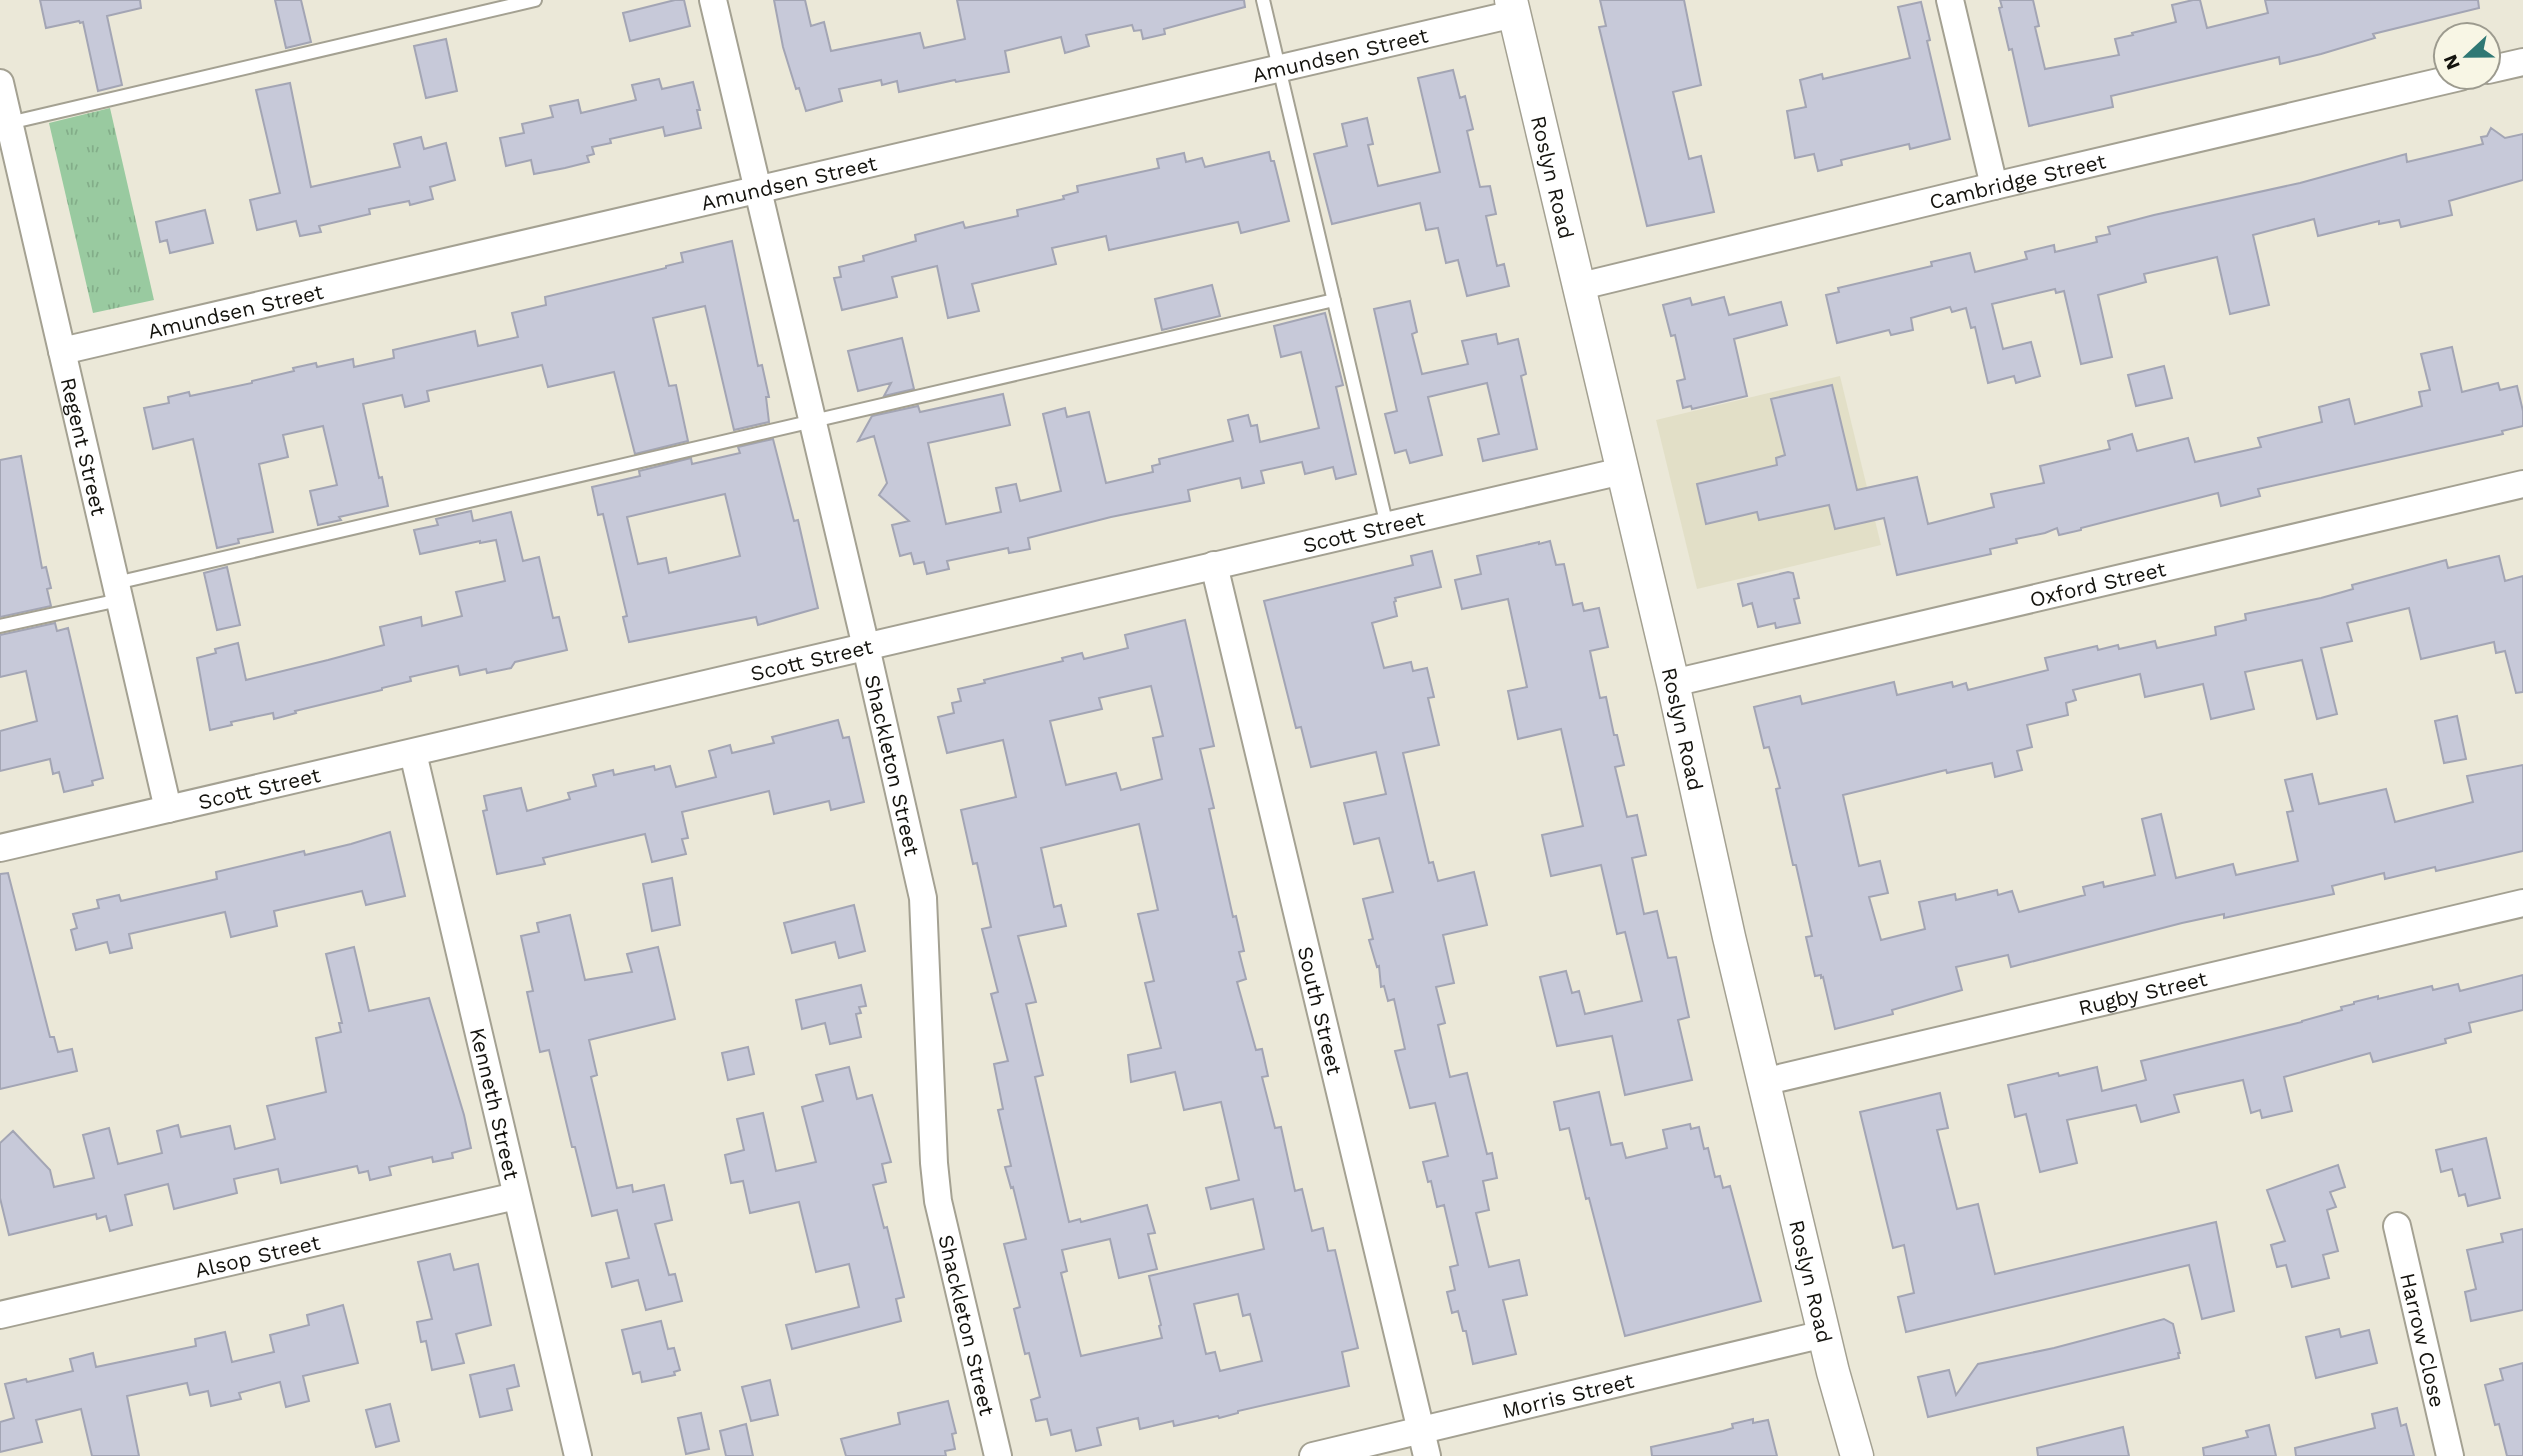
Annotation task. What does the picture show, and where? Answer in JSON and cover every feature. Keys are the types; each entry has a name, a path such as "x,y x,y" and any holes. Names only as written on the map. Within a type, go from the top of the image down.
{"street":[{"name":"Shackleton Street","path":"713,0 923,898 934,1163 938,1201 998,1456"},
{"path":"1950,0 1994,186"},
{"name":"Amundsen Street","path":"62,351 1279,69 1512,7"},
{"name":"Roslyn Road","path":"1512,7 1673,683 1763,1082 1824,1334 1857,1456"},
{"path":"2502,67 2523,62"},
{"name":"Regent Street","path":"0,83 168,810"},
{"name":"Cambridge Street","path":"1577,287 2432,84"},
{"name":"Scott Street","path":"0,848 1622,471"},
{"name":"Oxford Street","path":"1673,683 2523,484"},
{"name":"South Street","path":"1214,565 1427,1456"},
{"name":"Kenneth Street","path":"413,752 578,1456"},
{"name":"Rugby Street","path":"1763,1082 2523,903"},
{"name":"Alsop Street","path":"0,1315 516,1196"},
{"name":"Harrow Close","path":"2397,1226 2450,1456"},
{"name":"Morris Street","path":"1313,1456 1824,1334"}],"lane":[{"path":"9,123 535,0"},
{"path":"1263,0 1387,527"},
{"path":"0,626 118,591 813,421 1334,300"}],"shaded area":[{"path":"1840,376 1881,545 1697,589 1656,420"}],"green space":[{"path":"110,108 154,300 93,313 49,123"}],"building":[{"path":"40,0 140,0 141,8 107,16 122,85 98,91 83,22 46,28"},
{"path":"275,0 301,0 311,42 286,48"},
{"path":"684,0 690,26 630,41 623,13"},
{"path":"774,0 805,0 811,26 824,22 831,51 920,33 924,48 965,39 957,0 1244,0 1245,7 1164,29 1165,34 1143,39 1141,30 1134,31 1132,25 1086,35 1089,46 1065,53 1061,37 1005,51 1009,72 899,92 897,81 882,85 881,80 839,89 842,101 806,111 783,47"},
{"path":"1600,0 1684,0 1701,85 1673,92 1689,159 1701,156 1714,212 1647,226 1599,27 1606,26"},
{"path":"2000,0 2033,0 2039,26 2035,27 2045,69 2119,55 2115,39 2176,22 2172,5 2193,0 2200,0 2207,28 2268,13 2265,0 2478,0 2479,8 2373,34 2375,38 2280,64 2279,57 2111,96 2113,107 2029,126 2012,49 2009,50 1999,8 2002,7"},
{"path":"1921,2 1930,40 1927,41 1950,139 1910,149 1909,144 1841,160 1842,165 1818,171 1814,154 1795,158 1787,111 1806,107 1800,80 1822,74 1823,79 1910,58 1898,7"},
{"path":"446,39 457,91 426,98 414,46"},
{"path":"1453,70 1460,98 1465,96 1473,129 1467,131 1480,187 1490,186 1496,214 1486,216 1497,266 1504,264 1509,286 1467,296 1458,260 1446,263 1438,228 1426,230 1420,203 1332,224 1314,154 1347,146 1342,124 1367,118 1373,144 1368,145 1378,186 1440,172 1418,78"},
{"path":"659,79 662,89 693,82 701,128 665,136 663,127 610,139 611,143 592,147 594,154 587,156 589,162 565,168 534,174 531,160 506,166 500,138 524,133 522,124 553,117 550,106 578,100 581,113 636,100 632,85"},
{"path":"290,83 311,187 400,167 394,144 421,137 424,149 446,143 455,180 430,187 433,199 410,205 409,201 369,209 370,214 319,226 321,232 300,236 296,221 257,230 250,200 280,193 256,90"},
{"path":"2491,128 2505,138 2523,134 2523,180 2449,201 2452,215 2401,227 2399,220 2379,224 2379,221 2318,236 2314,219 2253,235 2269,305 2230,314 2217,257 2144,274 2146,282 2098,295 2112,357 2081,364 2064,291 2056,293 2055,289 1992,304 2003,349 2031,342 2040,376 2016,383 2014,376 1988,383 1975,327 1971,328 1966,308 1952,312 1950,307 1911,318 1913,330 1891,335 1889,330 1837,343 1826,295 1839,292 1838,288 1932,266 1931,262 1970,253 1975,272 2027,259 2025,252 2054,245 2055,252 2097,242 2096,237 2110,234 2108,227 2154,215 2300,183 2406,154 2407,162 2483,144 2481,137 2487,136"},
{"path":"1269,152 1271,161 1274,161 1289,221 1241,233 1238,222 1109,250 1106,236 1052,248 1056,264 972,284 979,311 948,318 937,266 892,277 897,297 842,310 834,278 841,277 839,267 864,261 863,256 916,241 915,235 963,222 965,228 1018,216 1017,210 1064,199 1063,196 1078,192 1077,186 1159,168 1157,159 1184,153 1186,162 1202,158 1205,167"},
{"path":"205,210 213,243 170,253 167,240 160,242 156,222"},
{"path":"732,241 758,366 762,365 769,397 766,397 769,422 734,430 705,306 653,318 669,386 676,385 688,441 635,454 614,372 548,387 542,365 427,391 429,401 405,407 402,395 363,404 388,506 339,517 341,520 318,525 310,491 337,485 323,426 283,435 288,457 259,464 273,532 238,539 239,543 217,548 193,439 153,449 144,408 169,403 168,397 189,392 190,396 252,383 316,363 317,367 353,359 354,367 394,358 393,350 475,331 478,346 518,337 512,313 546,305 545,297 666,268 683,262 681,253"},
{"path":"1212,285 1220,316 1162,330 1155,299"},
{"path":"1724,297 1729,315 1781,302 1787,325 1734,339 1747,396 1692,409 1691,406 1683,408 1677,381 1685,379 1675,335 1671,336 1663,305 1690,298 1692,305"},
{"path":"1410,301 1417,332 1412,334 1422,374 1468,364 1462,341 1496,334 1498,344 1518,339 1526,374 1521,376 1537,449 1483,461 1478,439 1499,434 1487,383 1428,397 1442,455 1410,463 1406,450 1395,453 1385,414 1397,411 1374,309"},
{"path":"1325,313 1343,385 1336,387 1356,474 1336,479 1333,467 1305,474 1302,462 1261,471 1264,483 1242,488 1240,478 1188,490 1190,501 1028,538 1030,549 1009,553 1008,548 947,561 949,569 927,574 924,562 914,564 911,553 900,556 892,525 909,521 879,495 887,483 874,436 858,441 872,416 918,406 920,412 1003,394 1010,425 928,443 946,524 1001,512 996,488 1016,484 1020,501 1061,491 1043,414 1065,408 1067,417 1089,412 1106,483 1153,472 1152,466 1160,464 1159,459 1233,441 1228,420 1248,415 1251,426 1257,425 1260,442 1319,428 1301,352 1281,357 1274,326"},
{"path":"902,338 914,389 884,396 891,383 858,391 848,351"},
{"path":"2452,347 2462,392 2498,383 2500,390 2517,386 2523,411 2523,426 2502,431 2503,434 2258,489 2260,496 2221,506 2218,493 2059,535 2057,528 2016,539 2017,543 1990,549 1991,554 1897,575 1884,518 1835,529 1829,505 1759,520 1757,512 1706,524 1697,484 1777,465 1776,458 1785,455 1771,399 1832,385 1857,490 1917,477 1928,524 1994,507 1991,494 2044,483 2040,466 2110,449 2108,441 2132,434 2137,451 2188,438 2195,462 2261,447 2258,438 2322,422 2319,407 2349,399 2355,424 2422,406 2419,392 2430,390 2421,354"},
{"path":"2164,366 2172,398 2136,406 2128,375"},
{"path":"773,439 794,521 798,520 818,608 758,625 756,617 629,642 623,617 627,616 603,514 598,515 592,487 640,476 639,471 691,458 692,464 740,453 738,447","holes":["725,494 740,556 669,573 666,558 638,564 627,517"]},
{"path":"21,456 42,568 46,567 51,588 47,589 51,606 0,617 0,460"},
{"path":"471,511 473,521 511,512 523,561 539,557 553,618 559,617 567,650 515,662 511,668 487,673 486,669 460,675 458,666 410,677 411,681 382,690 295,711 296,713 274,719 273,713 231,722 232,725 210,730 197,658 216,653 215,649 238,643 246,680 328,660 384,645 380,627 421,617 422,626 462,616 456,592 505,581 496,540 420,554 414,530 438,525 436,519"},
{"path":"1550,541 1556,565 1564,564 1573,605 1582,603 1584,611 1599,608 1608,647 1590,651 1600,698 1606,697 1624,765 1615,767 1627,817 1637,815 1646,855 1632,858 1644,914 1657,911 1668,958 1676,957 1689,1017 1678,1020 1692,1080 1625,1095 1612,1036 1557,1046 1540,977 1566,971 1572,993 1579,991 1585,1014 1642,1001 1625,932 1617,934 1601,865 1551,876 1542,835 1583,826 1561,729 1518,739 1508,691 1527,687 1508,599 1462,609 1455,580 1481,574 1477,556"},
{"path":"1432,551 1441,587 1395,598 1397,616 1372,623 1384,668 1411,662 1413,671 1427,668 1434,697 1428,698 1439,745 1403,753 1429,863 1433,862 1438,881 1474,872 1487,925 1443,935 1454,983 1436,987 1445,1023 1438,1025 1450,1077 1467,1073 1487,1154 1492,1153 1497,1178 1483,1181 1489,1210 1476,1213 1489,1267 1519,1260 1527,1295 1503,1300 1516,1354 1473,1364 1466,1331 1463,1331 1458,1311 1452,1313 1447,1292 1455,1290 1450,1267 1458,1265 1444,1205 1437,1207 1423,1162 1448,1156 1435,1103 1410,1108 1395,1051 1405,1049 1394,999 1388,1001 1384,986 1381,987 1379,966 1377,967 1369,940 1373,939 1363,899 1393,892 1379,838 1354,844 1344,803 1386,794 1376,752 1311,767 1301,727 1296,728 1264,601 1413,565 1411,556"},
{"path":"2499,556 2505,581 2523,576 2523,692 2516,693 2505,651 2496,653 2494,642 2421,659 2409,608 2347,623 2352,641 2321,648 2337,714 2317,719 2302,660 2245,672 2254,709 2211,719 2203,684 2145,697 2140,674 2073,690 2076,700 2066,703 2068,715 2027,725 2032,747 2017,751 2022,770 1995,777 1992,763 1947,773 1946,770 1843,795 1859,866 1880,861 1888,893 1869,897 1881,940 1925,929 1919,902 1955,894 1956,900 1997,890 1998,895 2012,891 2019,912 2085,895 2083,887 2103,882 2104,887 2155,875 2142,819 2161,814 2176,878 2233,864 2236,875 2298,861 2287,812 2293,811 2285,780 2312,774 2319,804 2386,789 2395,822 2473,802 2467,776 2523,765 2523,851 2436,871 2435,867 2385,879 2384,873 2332,886 2334,894 2224,918 2224,914 2182,923 2011,967 2008,955 1956,967 1962,990 1892,1010 1893,1014 1835,1029 1823,977 1815,976 1806,937 1812,936 1776,789 1780,788 1769,747 1764,748 1754,707 1800,696 1802,704 1894,682 1897,695 1952,682 1953,687 1966,683 1968,690 2048,670 2045,658 2097,646 2098,650 2118,645 2119,649 2155,641 2157,648 2216,635 2215,627 2246,620 2245,614 2321,598 2353,589 2352,585 2446,560 2448,568"},
{"path":"227,567 240,625 217,630 204,573"},
{"path":"1793,573 1799,598 1794,599 1800,623 1776,628 1775,623 1758,627 1752,603 1743,606 1738,584"},
{"path":"1185,620 1214,746 1200,749 1214,808 1209,809 1233,917 1236,916 1244,951 1239,952 1246,979 1237,982 1256,1050 1262,1049 1268,1076 1262,1077 1275,1128 1281,1127 1295,1191 1302,1189 1312,1231 1323,1228 1328,1251 1335,1250 1358,1348 1342,1352 1349,1386 1238,1411 1219,1418 1218,1416 1174,1426 1173,1421 1140,1429 1138,1418 1097,1428 1101,1445 1076,1451 1071,1430 1051,1435 1047,1419 1036,1421 1031,1400 1040,1397 1029,1353 1025,1354 1014,1309 1020,1307 1004,1244 1026,1239 1005,1167 1011,1166 998,1110 1003,1109 994,1064 1008,1061 991,994 998,992 982,929 991,927 977,863 973,864 961,810 1016,797 1003,740 947,753 938,717 954,713 952,703 961,701 958,689 1063,661 1062,658 1082,653 1084,659 1128,648 1125,635","holes":["1151,686 1163,736 1153,738 1162,779 1121,790 1116,773 1066,785 1050,721 1102,709 1099,698","1139,824 1158,910 1138,914 1154,981 1145,983 1161,1048 1128,1055 1131,1082 1175,1072 1184,1110 1221,1102 1239,1180 1206,1188 1211,1209 1253,1199 1264,1249 1149,1276 1162,1338 1081,1356 1061,1273 1067,1271 1062,1250 1110,1239 1119,1278 1157,1269 1148,1234 1155,1233 1147,1205 1081,1222 1080,1219 1069,1222 1035,1077 1043,1075 1026,1004 1036,1002 1018,936 1066,926 1061,905 1054,907 1041,848","1238,1294 1243,1316 1250,1314 1262,1361 1220,1371 1215,1352 1206,1354 1194,1304"]},
{"path":"55,623 57,631 68,628 103,778 92,781 93,785 64,792 59,772 53,774 50,759 0,771 0,731 37,721 26,671 0,677 0,635"},
{"path":"2457,716 2466,759 2444,763 2435,721"},
{"path":"838,720 843,738 849,737 864,802 831,810 829,801 774,814 769,791 682,812 688,838 682,839 686,854 652,862 645,834 543,858 545,864 497,874 483,811 487,810 484,796 521,788 527,811 570,799 568,793 596,786 593,775 613,770 614,775 654,766 655,770 670,766 676,787 716,777 709,751 730,745 732,753 774,743 772,737"},
{"path":"390,832 405,896 366,905 362,891 274,911 277,926 231,937 225,912 129,934 132,948 110,953 107,942 76,950 71,930 77,928 73,914 99,908 97,900 119,895 121,901 217,879 216,872 304,851 305,855"},
{"path":"8,873 50,1037 54,1037 58,1052 72,1049 77,1071 0,1089 0,874"},
{"path":"672,878 680,925 652,931 643,884"},
{"path":"854,905 865,951 839,958 835,942 792,953 784,923"},
{"path":"570,915 585,980 632,972 627,954 658,947 675,1019 589,1040 597,1075 591,1077 617,1188 632,1185 633,1192 664,1185 672,1220 655,1224 669,1275 675,1274 682,1301 646,1310 638,1280 612,1287 606,1263 629,1258 617,1210 592,1216 549,1050 540,1052 527,992 533,991 521,936 539,932 537,923"},
{"path":"354,947 369,1011 429,998 464,1115 471,1148 452,1153 453,1158 433,1162 432,1157 389,1167 391,1175 370,1180 368,1171 359,1173 357,1166 281,1183 278,1169 234,1179 237,1193 174,1209 168,1184 125,1195 132,1225 110,1231 106,1216 97,1219 96,1214 9,1235 0,1198 0,1143 13,1131 50,1170 54,1187 94,1178 83,1135 109,1128 118,1164 162,1153 157,1131 178,1125 181,1137 230,1126 235,1149 275,1139 267,1106 326,1092 316,1038 341,1032 339,1023 342,1023 326,954"},
{"path":"2523,975 2523,1010 2469,1023 2471,1032 2445,1039 2446,1043 2373,1062 2370,1053 2284,1077 2292,1111 2262,1118 2260,1110 2251,1113 2243,1080 2174,1095 2179,1112 2141,1122 2136,1105 2067,1120 2077,1163 2040,1172 2026,1114 2015,1117 2008,1085 2097,1067 2102,1091 2146,1080 2141,1061 2302,1022 2342,1010 2341,1007 2354,1002 2432,986 2433,990 2458,984 2460,991"},
{"path":"861,985 866,1006 859,1007 861,1013 856,1014 861,1037 830,1044 825,1023 802,1029 796,1000"},
{"path":"748,1047 754,1074 728,1080 722,1053"},
{"path":"849,1067 857,1099 872,1095 891,1162 882,1164 886,1182 873,1185 884,1228 887,1227 904,1297 896,1299 901,1321 792,1349 786,1325 859,1307 849,1264 816,1272 799,1202 750,1213 743,1181 731,1183 725,1155 744,1150 737,1119 763,1113 776,1171 816,1162 802,1107 823,1101 816,1075"},
{"path":"1599,1092 1611,1145 1622,1143 1626,1158 1667,1148 1663,1130 1690,1124 1691,1129 1699,1127 1704,1149 1708,1148 1715,1177 1720,1176 1723,1188 1730,1186 1761,1301 1625,1336 1569,1128 1560,1130 1554,1102"},
{"path":"1940,1093 1948,1128 1937,1130 1957,1209 1978,1204 1995,1274 2216,1222 2234,1311 2202,1319 2189,1265 1906,1332 1898,1297 1914,1293 1904,1245 1893,1248 1860,1112"},
{"path":"2486,1138 2500,1198 2468,1206 2465,1194 2459,1196 2452,1169 2441,1172 2436,1150"},
{"path":"2338,1165 2345,1187 2330,1192 2336,1207 2327,1210 2338,1251 2323,1255 2329,1278 2292,1287 2286,1265 2277,1267 2271,1245 2285,1241 2267,1190"},
{"path":"2523,1229 2523,1310 2471,1321 2465,1292 2476,1289 2467,1250 2503,1242 2501,1234"},
{"path":"450,1254 454,1270 478,1264 491,1325 456,1334 464,1363 432,1370 426,1341 421,1342 417,1322 432,1319 418,1262"},
{"path":"343,1305 358,1363 303,1376 309,1401 286,1407 280,1382 239,1393 241,1399 211,1406 208,1391 190,1395 187,1383 127,1396 139,1456 92,1456 81,1409 36,1420 42,1442 0,1452 0,1422 14,1418 5,1384 26,1379 27,1382 73,1371 70,1359 93,1353 96,1367 196,1346 195,1339 225,1332 232,1362 274,1352 270,1335 309,1325 307,1315"},
{"path":"2164,1319 2173,1324 2179,1358 1928,1417 1918,1377 1949,1370 1956,1395 1978,1364 2054,1348"},
{"path":"661,1321 668,1349 674,1348 680,1370 674,1372 675,1375 642,1382 640,1372 633,1374 622,1330"},
{"path":"2339,1329 2341,1337 2369,1330 2377,1363 2316,1378 2306,1337"},
{"path":"2523,1363 2523,1456 2507,1456 2499,1424 2495,1425 2485,1385 2503,1380 2500,1369"},
{"path":"514,1365 519,1386 507,1389 512,1410 480,1417 470,1375"},
{"path":"770,1380 778,1415 751,1421 742,1387"},
{"path":"948,1401 956,1433 952,1434 955,1449 945,1451 946,1456 846,1456 841,1439 900,1424 898,1413"},
{"path":"390,1404 399,1441 376,1447 366,1410"},
{"path":"2397,1408 2401,1426 2406,1424 2414,1456 2296,1456 2295,1448 2375,1428 2372,1414"},
{"path":"701,1413 709,1449 686,1454 678,1418"},
{"path":"1753,1419 1753,1423 1768,1420 1777,1456 1652,1456 1651,1447 1723,1431 1733,1428 1732,1424"},
{"path":"746,1424 753,1456 726,1456 720,1431"},
{"path":"2269,1425 2276,1456 2204,1456 2203,1448 2248,1437 2246,1431"},
{"path":"2123,1427 2129,1456 2038,1456 2037,1448"}]}
